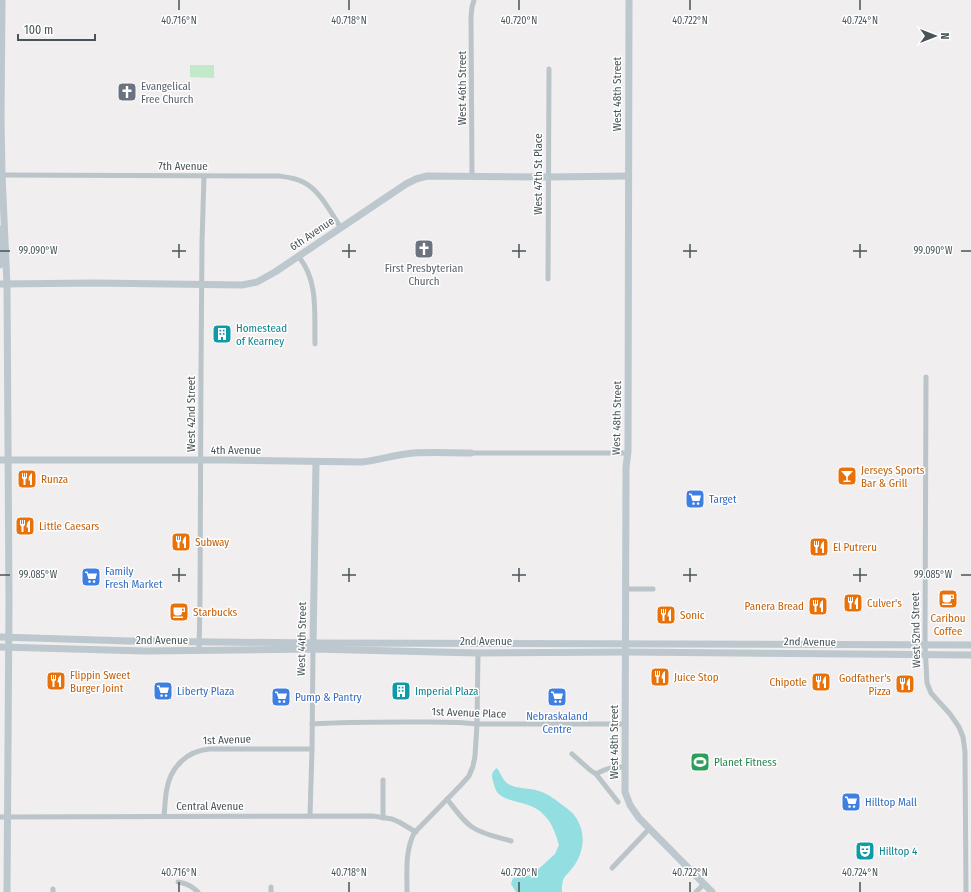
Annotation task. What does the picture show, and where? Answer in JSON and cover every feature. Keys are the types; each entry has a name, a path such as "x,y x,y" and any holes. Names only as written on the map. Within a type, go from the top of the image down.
{"main road":[{"path":"2,0 1,119 8,460 9,637 4,817 4,891"},
{"name":"West 48th Street","path":"629,0 628,453 626,467 625,792 630,805 648,829 712,892"},
{"path":"0,265 2,175"},
{"name":"6th Avenue","path":"4,284 94,283 242,285 257,282 299,257 406,184 416,179 427,176 628,176"},
{"name":"4th Avenue","path":"0,460 226,460 362,462 414,453 471,453"},
{"name":"West 44th Street","path":"313,646 316,462"},
{"name":"2nd Avenue","path":"0,637 199,642 478,653 626,652 971,655"},
{"name":"2nd Avenue","path":"0,647 199,651 313,646 626,644 971,645"}],"street":[{"name":"West 46th Street","path":"472,176 471,17 474,0"},
{"name":"West 47th St Place","path":"548,279 549,69"},
{"name":"7th Avenue","path":"2,175 279,176 303,182 315,191 341,228"},
{"name":"West 42nd Street","path":"199,651 204,176"},
{"path":"299,257 306,265 312,280 314,294 314,344"},
{"name":"West 52nd Street","path":"926,377 925,654 927,683 931,693 950,714 959,727 963,737 965,752 966,892"},
{"path":"471,453 628,453"},
{"path":"626,589 653,589"},
{"name":"West 44th Street","path":"310,816 313,646"},
{"path":"407,892 407,858 410,842 416,832 469,776 473,766 478,724 478,653"},
{"name":"1st Avenue Place","path":"312,724 337,722 625,724"},
{"name":"1st Avenue","path":"164,816 166,790 170,778 180,762 194,752 209,749 312,749"},
{"path":"572,754 596,774 618,802"},
{"path":"596,774 606,768 625,767"},
{"path":"383,780 383,818"},
{"path":"447,800 461,817 473,827 488,835 511,841"},
{"name":"Central Avenue","path":"4,817 373,816 392,819 416,832"},
{"path":"612,868 648,829"},
{"path":"178,882 185,882 198,892"},
{"path":"696,892 704,884"}],"green space":[{"path":"190,65 214,65 214,78 190,77"}],"water":[{"path":"497,768 504,780 510,785 543,792 570,811 578,821 581,827 583,840 582,847 578,860 563,879 562,892 516,892 511,884 513,878 532,875 555,854 559,845 551,825 541,812 530,806 504,797 497,792 492,775 494,770"}],"place":[{"name":"Evangelical Free Church","path":"127,92"},
{"name":"First Presbyterian Church","path":"424,249"},
{"name":"Homestead of Kearney","path":"222,334"},
{"name":"Jerseys Sports Bar & Grill","path":"847,476"},
{"name":"Runza","path":"27,479"},
{"name":"Target","path":"695,499"},
{"name":"Little Caesars","path":"25,526"},
{"name":"Subway","path":"181,542"},
{"name":"El Putreru","path":"819,547"},
{"name":"Family Fresh Market","path":"91,577"},
{"name":"Caribou Coffee","path":"948,599"},
{"name":"Culver's","path":"853,603"},
{"name":"Panera Bread","path":"818,606"},
{"name":"Starbucks","path":"179,612"},
{"name":"Sonic","path":"666,615"},
{"name":"Juice Stop","path":"660,677"},
{"name":"Flippin Sweet Burger Joint","path":"56,681"},
{"name":"Chipotle","path":"821,682"},
{"name":"Godfather's Pizza","path":"905,684"},
{"name":"Liberty Plaza","path":"163,691"},
{"name":"Imperial Plaza","path":"401,691"},
{"name":"Pump & Pantry","path":"281,697"},
{"name":"Nebraskaland Centre","path":"557,697"},
{"name":"Planet Fitness","path":"700,762"},
{"name":"Hilltop Mall","path":"851,802"},
{"name":"Hilltop 4","path":"865,851"}]}
